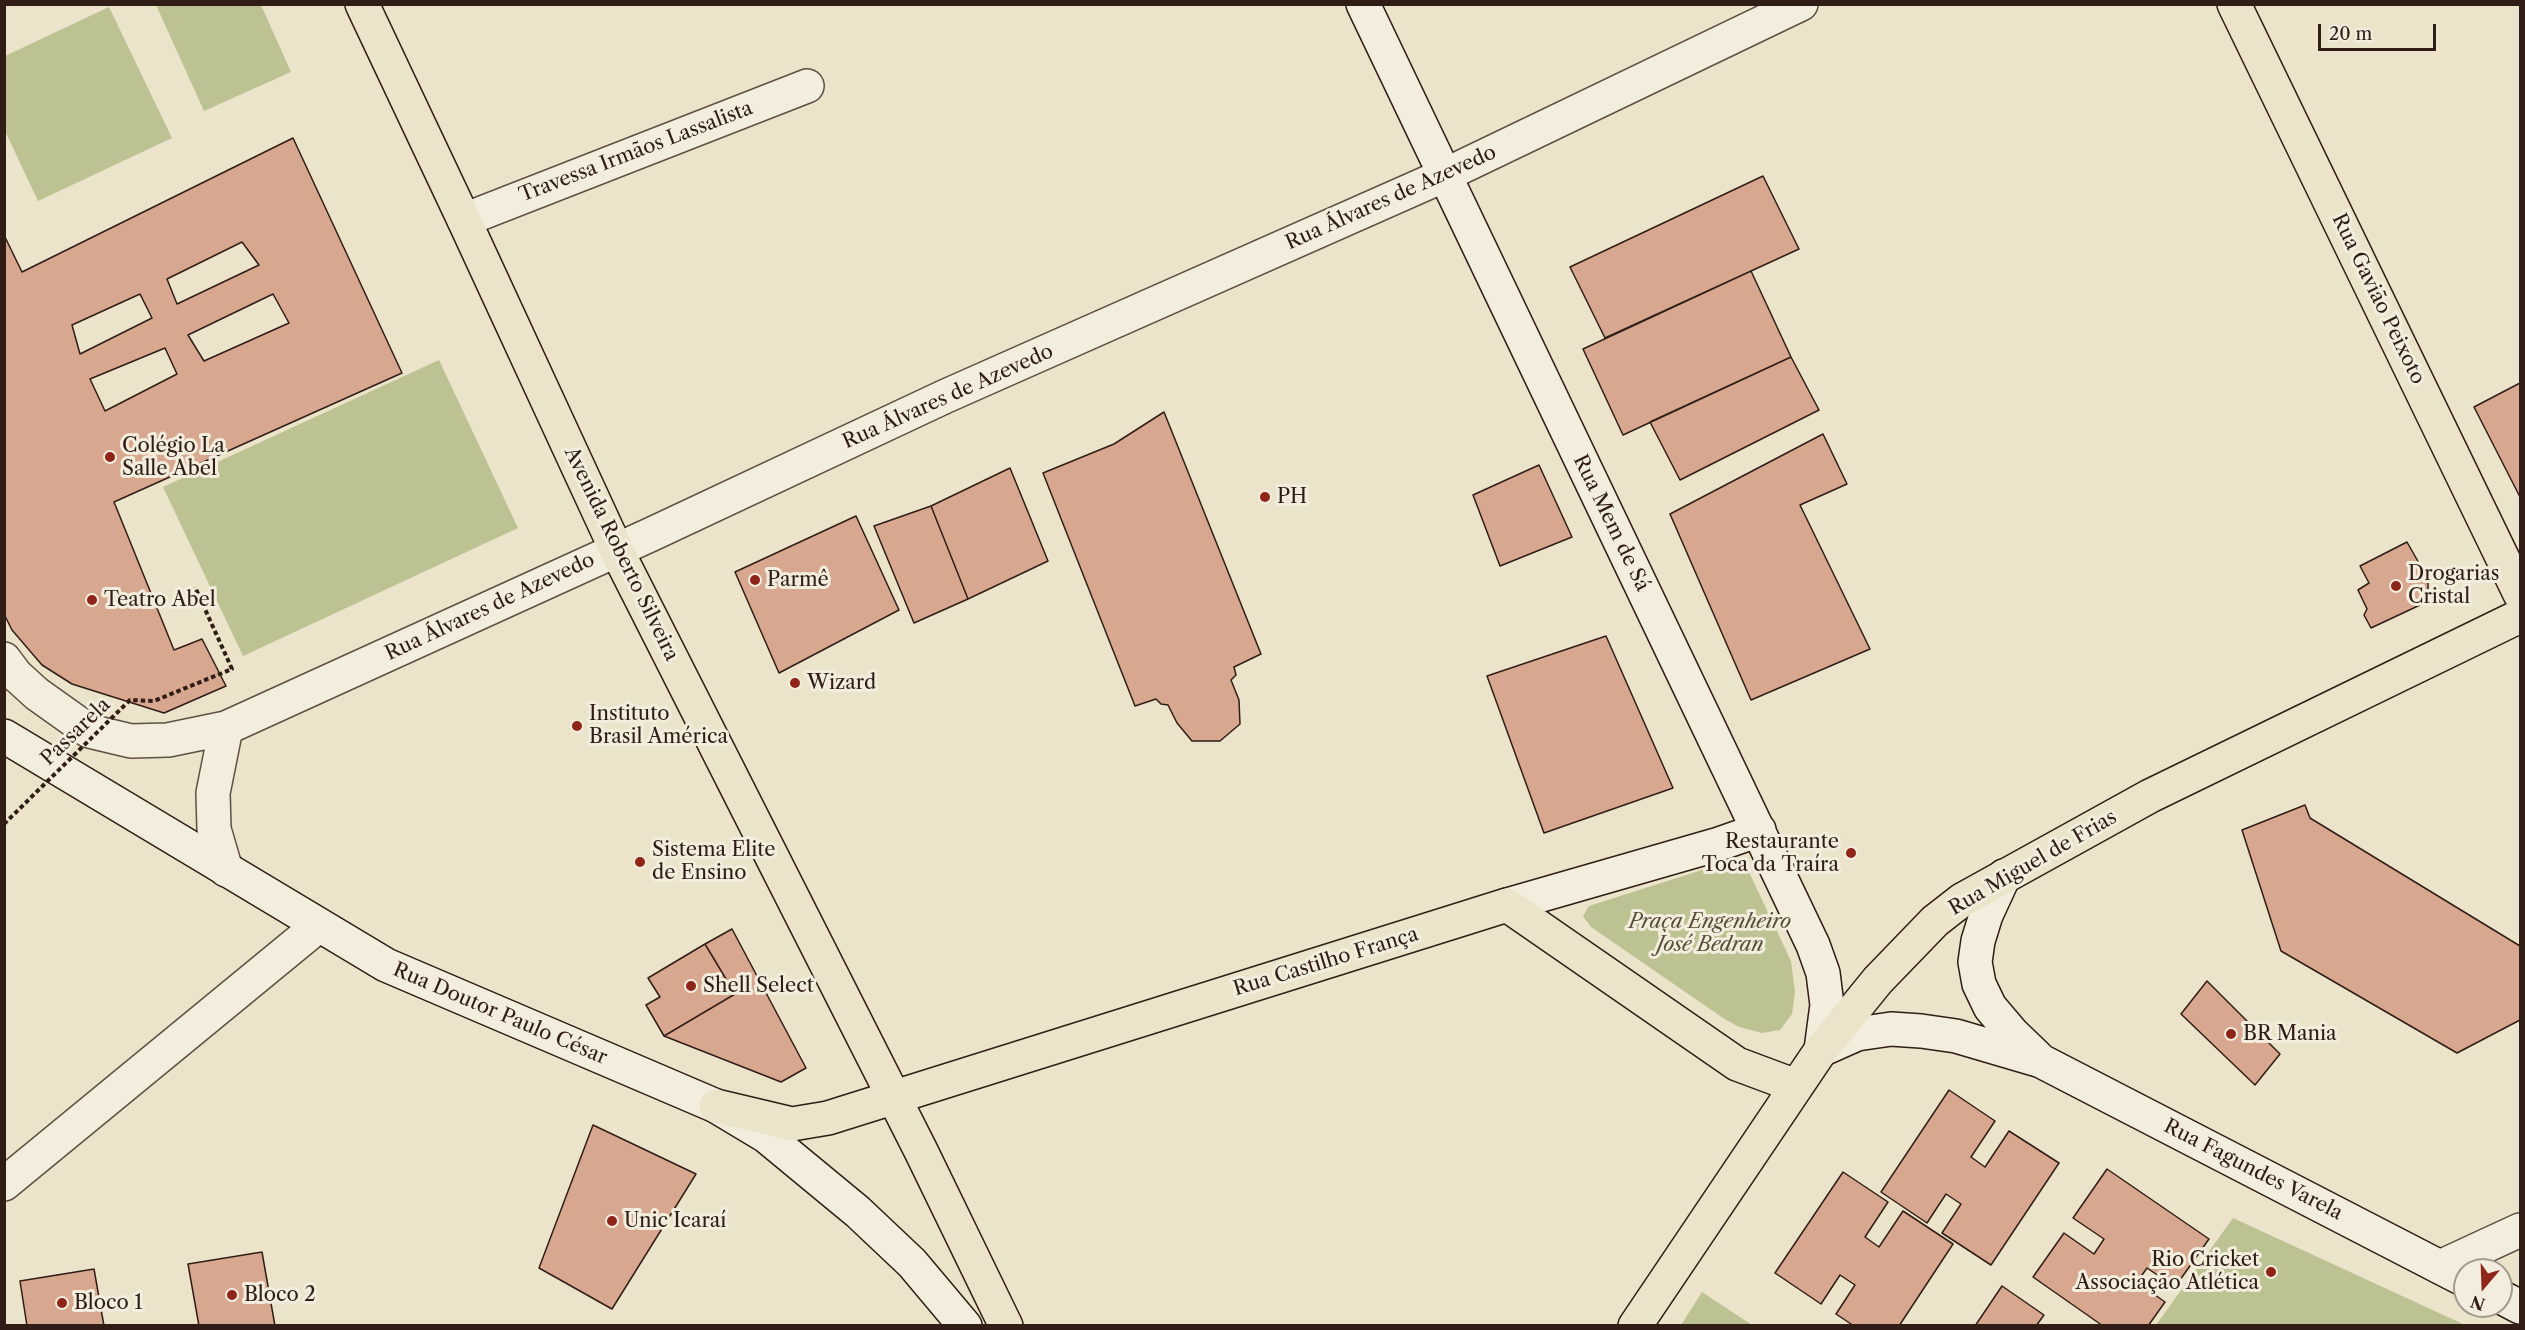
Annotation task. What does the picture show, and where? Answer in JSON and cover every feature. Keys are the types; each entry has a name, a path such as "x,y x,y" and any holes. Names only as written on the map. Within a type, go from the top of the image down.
{"main road":[{"name":"Avenida Roberto Silveira","path":"362,4 616,549 963,1233 1006,1326"},
{"name":"Rua Mem de Sá","path":"1363,4 1789,891 1823,973 1827,1005 1821,1050"},
{"name":"Rua Álvares de Azevedo","path":"4,659 16,675 37,694 89,731 131,741 168,740 226,728 946,396 1445,175 1801,4"},
{"name":"Rua Gavião Peixoto","path":"2234,4 2520,594"},
{"name":"Travessa Irmãos Lassalista","path":"464,220 807,86"},
{"name":"Rua Miguel de Frias","path":"1635,1326 1821,1050 1878,980 1935,921 1962,900 2150,796 2520,616"},
{"path":"226,728 213,793 214,829 226,870"},
{"name":"Rua Doutor Paulo César","path":"4,736 386,965 716,1106 766,1136 858,1212 912,1263 965,1326"},
{"name":"Rua Castilho França","path":"716,1106 792,1124 828,1118 1506,905 1719,844 1759,830"},
{"name":"Rua Fagundes Varela","path":"2004,876 1978,940 1976,962 1979,984 1990,1007 2012,1033 2041,1061"},
{"path":"1506,905 1713,1049 1755,1072 1796,1086"},
{"path":"4,1184 318,926"},
{"name":"Rua Fagundes Varela","path":"1821,1050 1857,1034 1891,1029 1956,1036 2041,1061 2452,1273"},
{"path":"2452,1273 2520,1230"}],"path":[{"name":"Passarela","path":"4,824 130,700 154,700 232,669 195,587"}],"green space":[{"path":"156,5 261,5 291,72 204,111"},
{"path":"109,7 172,138 38,201 5,131 5,56"},
{"path":"439,360 518,528 243,656 163,487"},
{"name":"Praça Engenheiro José Bedran","path":"1727,862 1747,868 1791,961 1795,992 1792,1014 1780,1030 1762,1033 1739,1027 1723,1018 1591,927 1583,916 1589,906"},
{"name":"Rio Cricket Associação Atlética","path":"2233,1218 2465,1325 2156,1325"},
{"path":"1702,1292 1752,1325 1681,1325"}],"building":[{"name":"Colégio La Salle Abel","path":"293,138 402,373 114,502 174,650 202,639 226,686 164,713 72,684 42,665 12,630 4,614 4,235 22,272","holes":["242,242 259,265 177,304 167,279","140,294 152,318 80,354 72,325","273,294 289,323 204,361 188,335","165,348 177,374 105,411 90,379"]},
{"path":"1763,176 1799,249 1605,338 1570,267"},
{"path":"1751,271 1791,357 1623,435 1583,349"},
{"path":"1791,357 1819,410 1680,480 1650,422"},
{"path":"2520,383 2520,497 2474,407"},
{"path":"1164,412 1261,654 1234,667 1236,675 1231,680 1239,700 1240,724 1220,741 1192,741 1177,723 1168,705 1161,704 1156,699 1135,706 1043,473 1114,444"},
{"path":"1823,434 1847,484 1800,505 1870,649 1751,700 1670,514"},
{"path":"1539,465 1572,537 1500,566 1473,495"},
{"path":"1010,468 1048,561 968,599 931,506"},
{"path":"931,506 968,599 914,623 874,526"},
{"path":"856,516 899,610 779,673 735,572"},
{"name":"Drogarias Cristal","path":"2407,542 2428,579 2428,591 2420,605 2371,628 2364,615 2367,609 2358,590 2369,583 2360,566"},
{"path":"1606,636 1673,788 1544,833 1487,676"},
{"path":"2305,805 2310,818 2520,946 2520,1020 2457,1053 2281,951 2242,830"},
{"path":"732,929 806,1068 781,1082 664,1036 735,994 705,944"},
{"name":"Shell Select","path":"705,944 735,994 664,1036 646,1005 660,997 648,978"},
{"name":"BR Mania","path":"2207,981 2280,1054 2255,1085 2181,1014"},
{"path":"1949,1090 1995,1121 1971,1157 1985,1167 2009,1131 2059,1163 1991,1265 1942,1233 1961,1204 1946,1194 1927,1223 1881,1192"},
{"name":"Unic Icaraí","path":"593,1125 696,1174 612,1309 539,1268"},
{"path":"2107,1169 2209,1239 2175,1287 2147,1268 2137,1282 2165,1302 2148,1326 2103,1326 2033,1277 2064,1233 2094,1254 2104,1239 2073,1218"},
{"path":"1843,1172 1888,1202 1865,1237 1879,1247 1903,1211 1953,1244 1899,1326 1854,1326 1836,1314 1855,1285 1840,1275 1821,1304 1775,1273"},
{"name":"Bloco 2","path":"262,1252 275,1326 199,1326 188,1264"},
{"name":"Bloco 1","path":"94,1269 104,1326 27,1326 20,1281"},
{"path":"2002,1286 2044,1315 2036,1326 1975,1326"}],"place":[{"name":"Colégio La Salle Abel","path":"110,457"},
{"name":"PH","path":"1265,497"},
{"name":"Parmê","path":"755,580"},
{"name":"Drogarias Cristal","path":"2396,586"},
{"name":"Teatro Abel","path":"92,600"},
{"name":"Wizard","path":"795,683"},
{"name":"Instituto Brasil América","path":"577,726"},
{"name":"Restaurante Toca da Traíra","path":"1851,853"},
{"name":"Sistema Elite de Ensino","path":"640,862"},
{"name":"Shell Select","path":"691,986"},
{"name":"BR Mania","path":"2231,1034"},
{"name":"Unic Icaraí","path":"612,1221"},
{"name":"Rio Cricket Associação Atlética","path":"2271,1272"},
{"name":"Bloco 2","path":"232,1295"},
{"name":"Bloco 1","path":"62,1303"}]}
